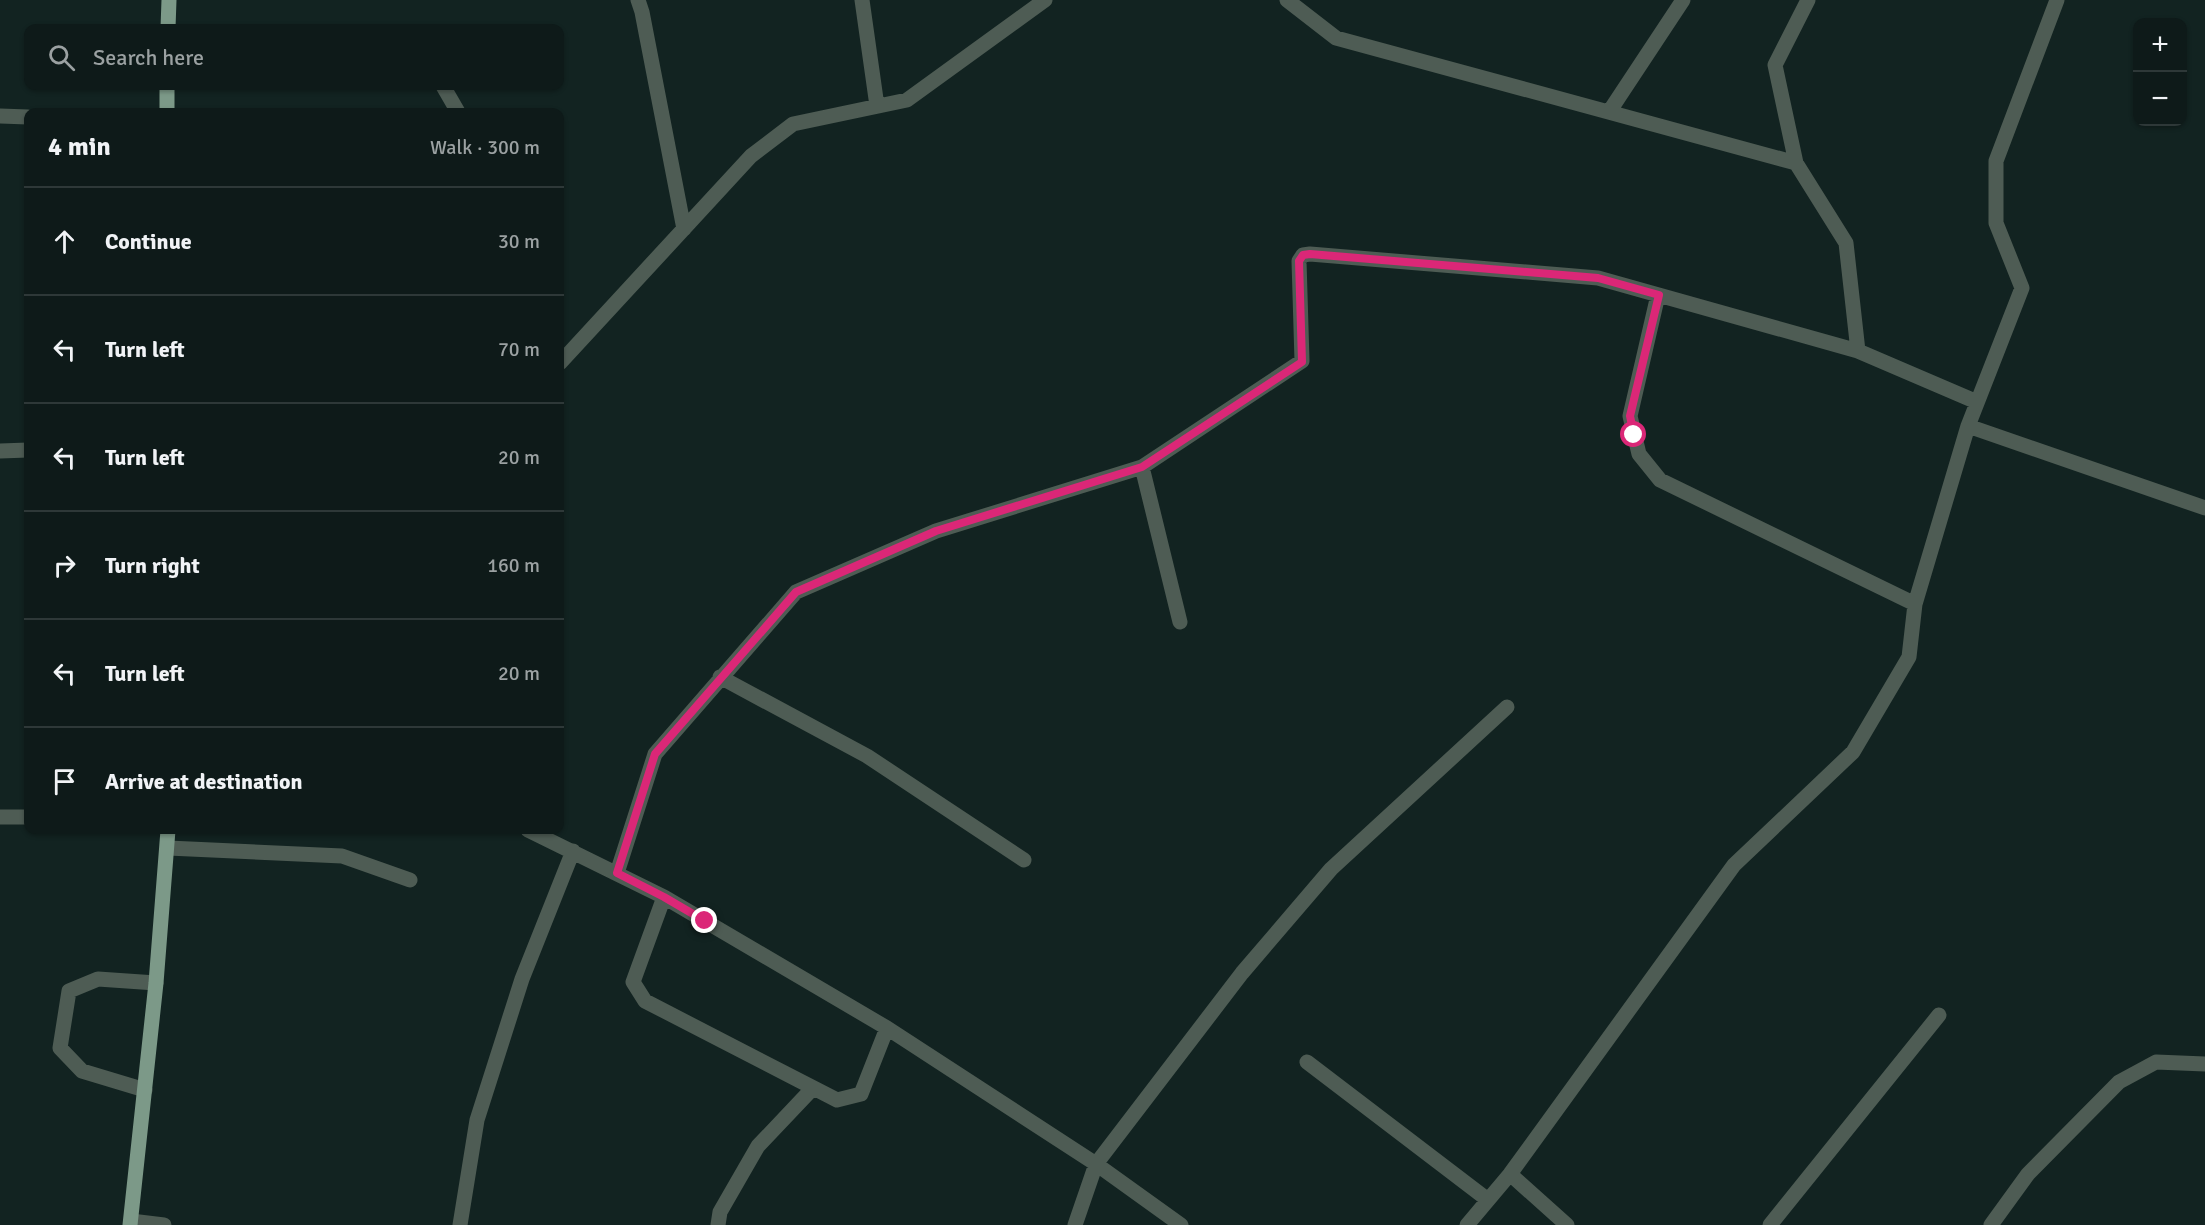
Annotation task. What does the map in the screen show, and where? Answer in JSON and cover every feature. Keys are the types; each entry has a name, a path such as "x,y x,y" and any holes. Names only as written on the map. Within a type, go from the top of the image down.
{"main road":[{"path":"168,24 169,0"},
{"path":"167,108 168,90"},
{"path":"130,1223 156,984 168,834"}],"street":[{"path":"638,0 684,229"},
{"path":"862,0 877,106"},
{"path":"564,359 751,156 793,124 907,100 1045,0"},
{"path":"1287,0 1336,38 1796,163"},
{"path":"1609,112 1683,0"},
{"path":"1808,0 1775,65 1796,163 1846,243 1858,351"},
{"path":"1467,1225 1510,1174 1734,865 1853,752 1909,657 1914,604 1968,426 2022,288 1996,223 1996,161 2057,0"},
{"path":"445,90 456,108"},
{"path":"0,116 24,117"},
{"path":"617,873 655,754 796,592 936,531 1142,467 1302,362 1299,261 1303,255 1598,278 1858,351 1977,402"},
{"path":"1659,295 1630,416 1639,454 1660,480 1914,604"},
{"path":"1968,426 2205,508"},
{"path":"0,451 24,450"},
{"path":"1142,467 1180,622"},
{"path":"720,677 867,756 1023,860"},
{"path":"1075,1225 1096,1164 1242,973 1331,870 1507,707"},
{"path":"0,818 24,817"},
{"path":"537,834 664,897 887,1028 1096,1164 1181,1225"},
{"path":"168,848 342,856 410,880"},
{"path":"460,1225 477,1120 522,979 573,851"},
{"path":"664,897 633,982 645,1001 837,1101 861,1094 887,1028"},
{"path":"145,1090 82,1071 60,1048 69,991 98,979 156,984"},
{"path":"1770,1225 1939,1015"},
{"path":"1307,1062 1488,1200"},
{"path":"1991,1225 2028,1174 2119,1082 2156,1062 2205,1064"},
{"path":"718,1225 720,1212 758,1146 813,1088"},
{"path":"1510,1174 1567,1225"},
{"path":"130,1223 164,1225"}],"route":[{"path":"705,921 617,873 655,754 796,592 936,531 1142,467 1302,362 1299,261 1303,255 1598,278 1659,295 1630,416 1634,435"}]}
